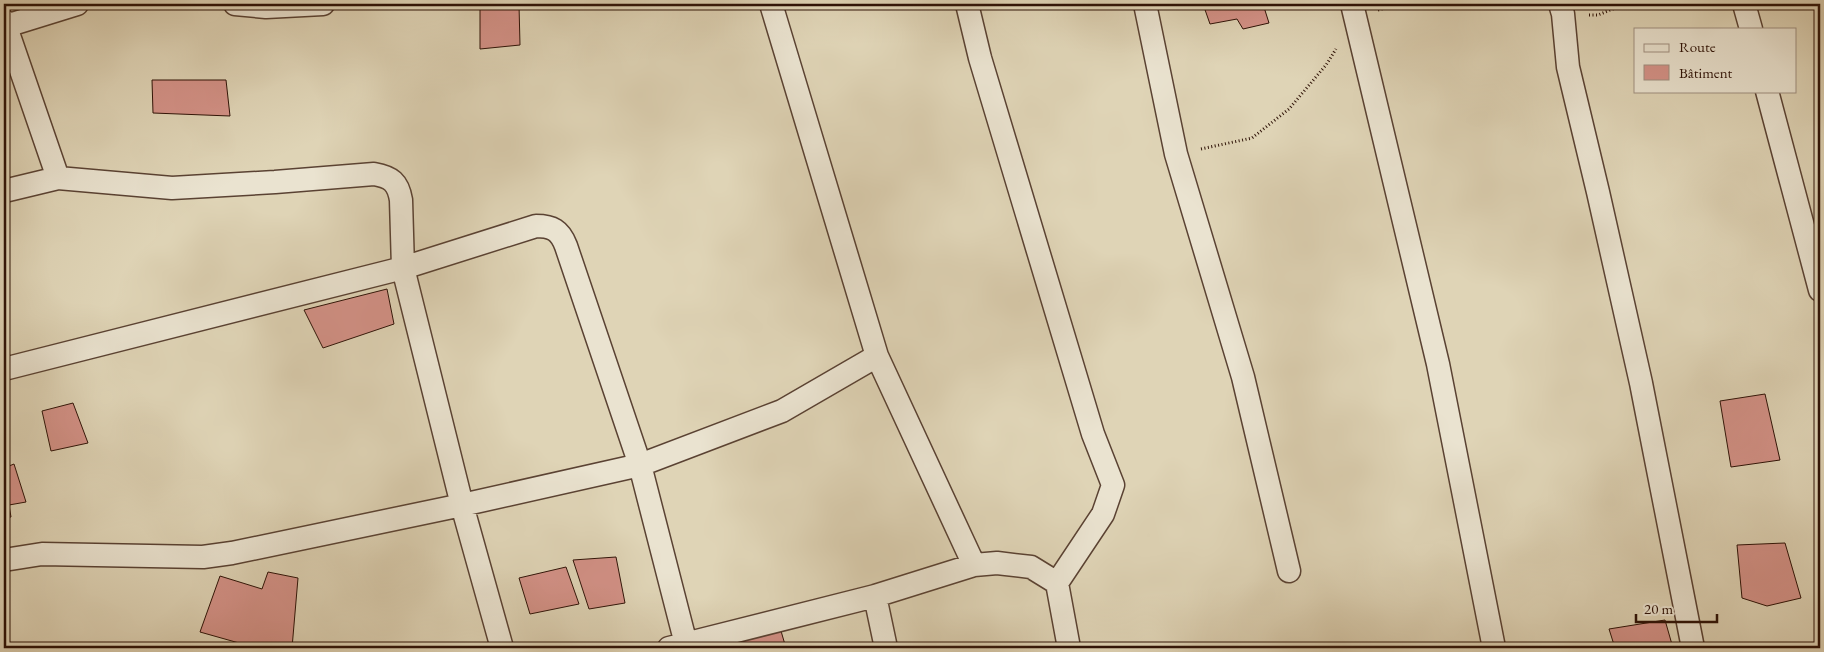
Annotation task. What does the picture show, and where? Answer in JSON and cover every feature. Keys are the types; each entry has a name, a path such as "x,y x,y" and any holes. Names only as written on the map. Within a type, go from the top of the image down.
{"street":[{"path":"58,178 5,23 77,4"},
{"path":"235,4 266,7 323,4"},
{"path":"771,4 877,356 974,565"},
{"path":"967,4 980,58 1090,424 1113,485 1103,514 1057,583 1069,648"},
{"path":"1145,4 1176,154 1243,377 1289,571"},
{"path":"1744,4 1750,28"},
{"path":"1561,9 1568,68 1641,383 1693,648"},
{"path":"1354,10 1438,364 1494,648"},
{"path":"1767,92 1820,290"},
{"path":"4,191 58,178 172,188 374,174 385,176 395,181 399,189 403,268 462,505 502,648"},
{"path":"4,369 403,268 536,226 546,226 556,229 562,236 566,246 640,465 681,647 875,596 974,565 997,562 1031,567 1057,583"},
{"path":"4,560 42,554 203,557 232,553 462,505 640,465 782,411 877,356"},
{"path":"875,596 886,648"}],"path":[{"path":"1561,9 1598,15 1625,4"},
{"path":"1176,154 1252,138 1289,110 1320,72 1354,10"}],"building":[{"path":"1203,4 1263,4 1269,23 1243,29 1237,19 1210,24"},
{"path":"519,5 520,45 480,49 480,9"},
{"path":"152,80 226,80 230,116 153,113"},
{"path":"387,289 394,324 323,348 304,310"},
{"path":"1765,394 1780,460 1731,467 1720,401"},
{"path":"73,403 88,443 51,451 42,411"},
{"path":"14,464 26,502 9,505 11,517 4,518 4,468"},
{"path":"1785,543 1801,598 1767,606 1742,598 1737,545"},
{"path":"616,557 625,603 589,609 573,560"},
{"path":"566,567 579,604 530,614 519,578"},
{"path":"268,572 298,578 292,648 239,643 200,632 220,576 262,589"},
{"path":"1665,620 1673,648 1615,648 1609,629"},
{"path":"781,631 786,648 716,648 715,645"}]}
